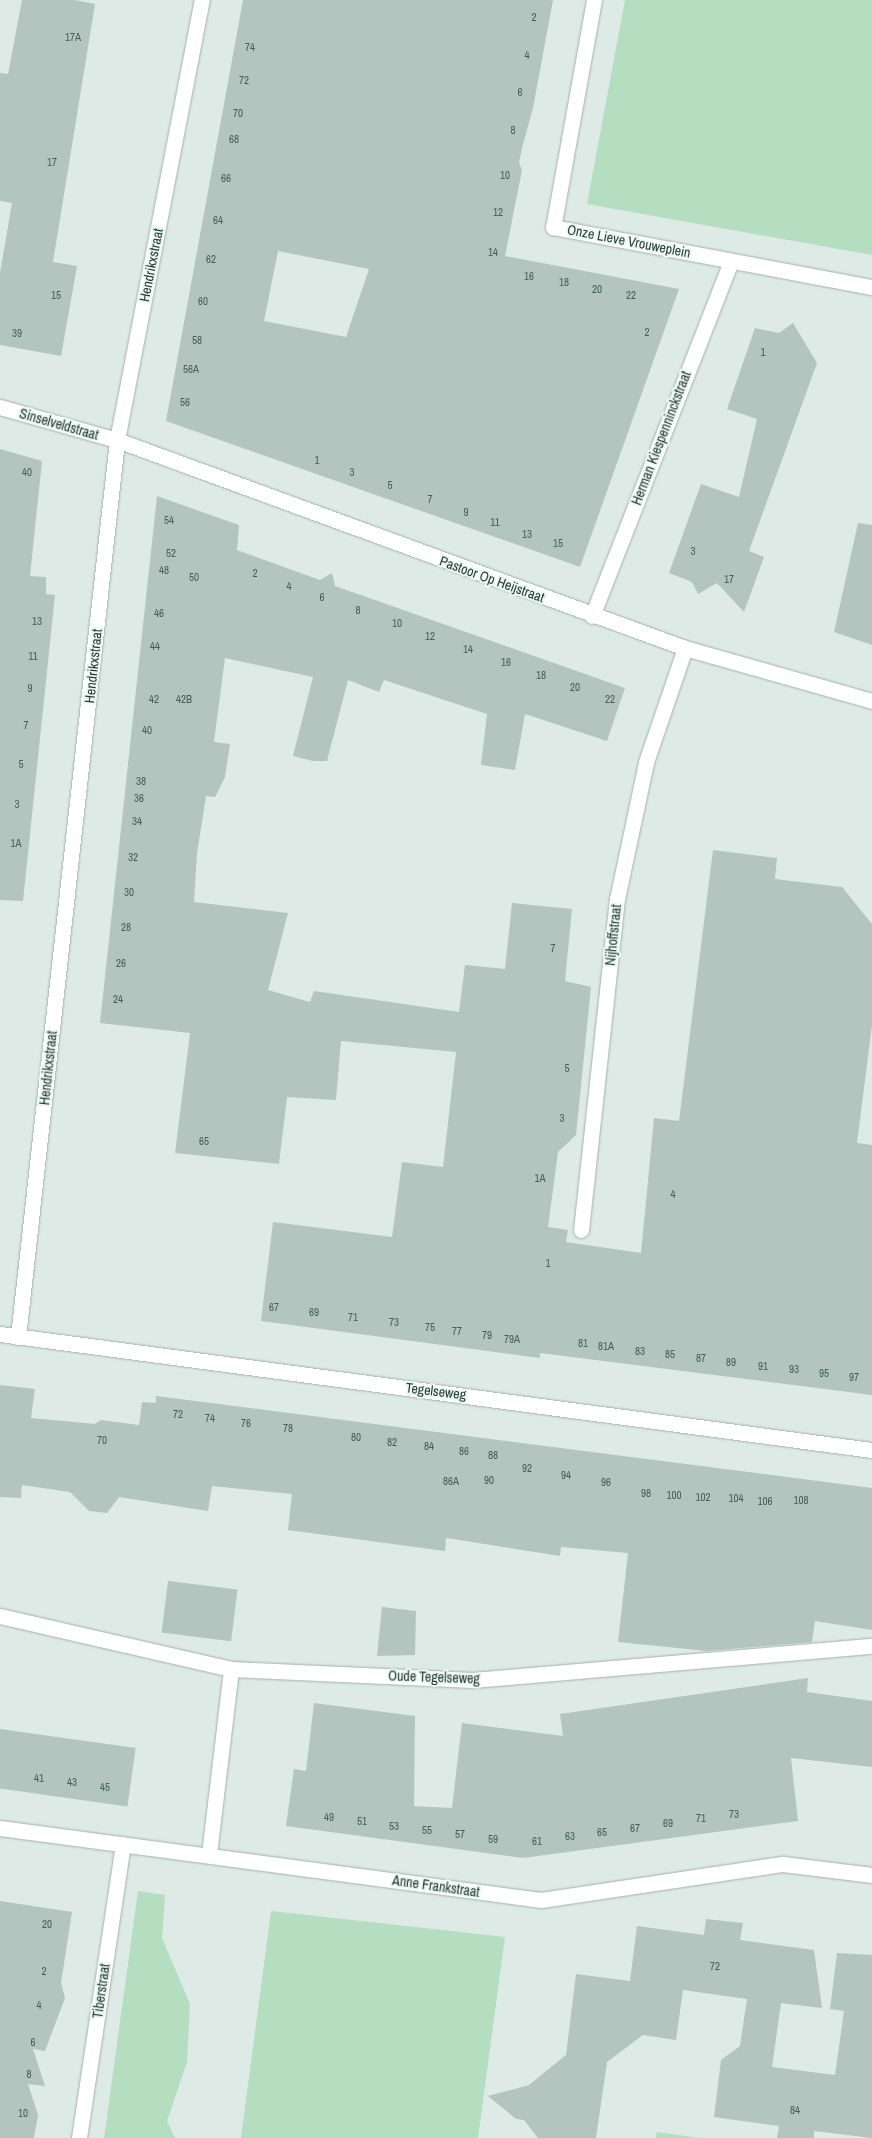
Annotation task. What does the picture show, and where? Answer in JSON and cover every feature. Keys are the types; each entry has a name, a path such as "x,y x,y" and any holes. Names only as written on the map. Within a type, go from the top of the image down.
{"street":[{"name":"Hendrikxstraat","path":"18,1337 117,440 202,0"},
{"name":"Onze Lieve Vrouweplein","path":"594,0 553,227 872,287"},
{"name":"Herman Kiespenninckstraat","path":"592,616 731,261"},
{"name":"Sinselveldstraat","path":"0,407 117,440"},
{"name":"Pastoor Op Heijstraat","path":"117,440 592,616 685,648 872,701"},
{"name":"Nijhoffstraat","path":"581,1230 617,899 646,762 685,648"},
{"name":"Tegelseweg","path":"0,1334 872,1450"},
{"name":"Oude Tegelseweg","path":"0,1616 231,1669 473,1680 872,1646"},
{"path":"209,1854 231,1669"},
{"name":"Anne Frankstraat","path":"0,1828 209,1854 541,1900 783,1864 872,1875"},
{"name":"Tiberstraat","path":"79,2138 123,1844"}],"green space":[{"path":"625,0 872,0 872,255 587,204"},
{"path":"138,1891 165,1895 162,1938 190,2004 187,2062 167,2121 175,2138 104,2138"},
{"path":"271,1911 505,1937 478,2138 241,2138"},
{"path":"657,2132 700,2138 656,2138"}],"building":[{"path":"22,0 75,0 95,4 53,262 77,266 61,356 0,345 0,273 12,203 0,201 0,73 8,74"},
{"path":"243,0 553,0 533,108 519,163 522,170 505,256 679,289 580,567 166,421","holes":["278,251 369,269 346,337 264,321"]},
{"path":"793,323 817,363 749,551 764,557 744,612 717,583 698,594 692,582 669,573 701,484 739,497 757,419 727,409 755,328 779,333"},
{"path":"0,449 42,461 30,576 46,577 46,594 55,595 23,901 0,900"},
{"path":"157,496 239,525 237,550 320,580 332,573 335,586 625,688 607,741 525,714 515,770 481,765 487,714 384,680 379,692 348,680 327,761 313,761 293,756 313,677 225,658 214,742 230,744 225,777 215,797 206,796 197,853 194,902 288,913 268,990 310,1002 314,991 459,1012 465,965 505,969 512,903 572,909 565,981 591,987 576,1135 558,1152 548,1227 568,1230 566,1242 641,1253 654,1118 679,1121 713,850 777,858 775,879 842,887 872,924 872,1025 857,1143 872,1145 872,1395 540,1353 540,1358 261,1321 273,1222 392,1237 402,1162 443,1167 456,1052 341,1041 336,1100 287,1097 279,1164 175,1153 190,1033 100,1023"},
{"path":"858,523 872,525 872,645 834,632"},
{"path":"0,1385 35,1389 31,1418 95,1424 101,1420 139,1425 142,1402 156,1403 156,1396 872,1488 872,1630 815,1621 812,1642 707,1651 618,1642 628,1553 561,1547 560,1556 446,1538 445,1551 288,1530 292,1494 212,1486 208,1511 119,1497 107,1513 89,1511 70,1492 22,1485 21,1498 0,1497"},
{"path":"168,1581 237,1590 231,1641 162,1633"},
{"path":"382,1607 416,1611 415,1655 377,1656"},
{"path":"808,1678 807,1692 872,1701 872,1767 791,1758 798,1821 523,1858 286,1826 294,1769 306,1771 314,1703 415,1716 414,1806 452,1808 462,1723 563,1736 560,1714"},
{"path":"0,1729 136,1748 127,1806 0,1789"},
{"path":"0,1901 72,1912 61,1983 65,1998 45,2051 33,2049 45,2086 28,2084 38,2115 34,2138 0,2138"},
{"path":"706,1919 743,1923 740,1940 814,1950 822,2008 781,2003 772,2067 835,2075 844,2011 830,2009 837,1953 872,1955 872,2138 814,2131 814,2138 777,2138 779,2126 714,2117 721,2060 740,2046 747,1999 683,1990 676,2040 643,2035 607,2062 596,2138 538,2138 524,2120 516,2119 488,2096 529,2085 566,2055 576,1974 630,1981 637,1926 704,1935"}]}
